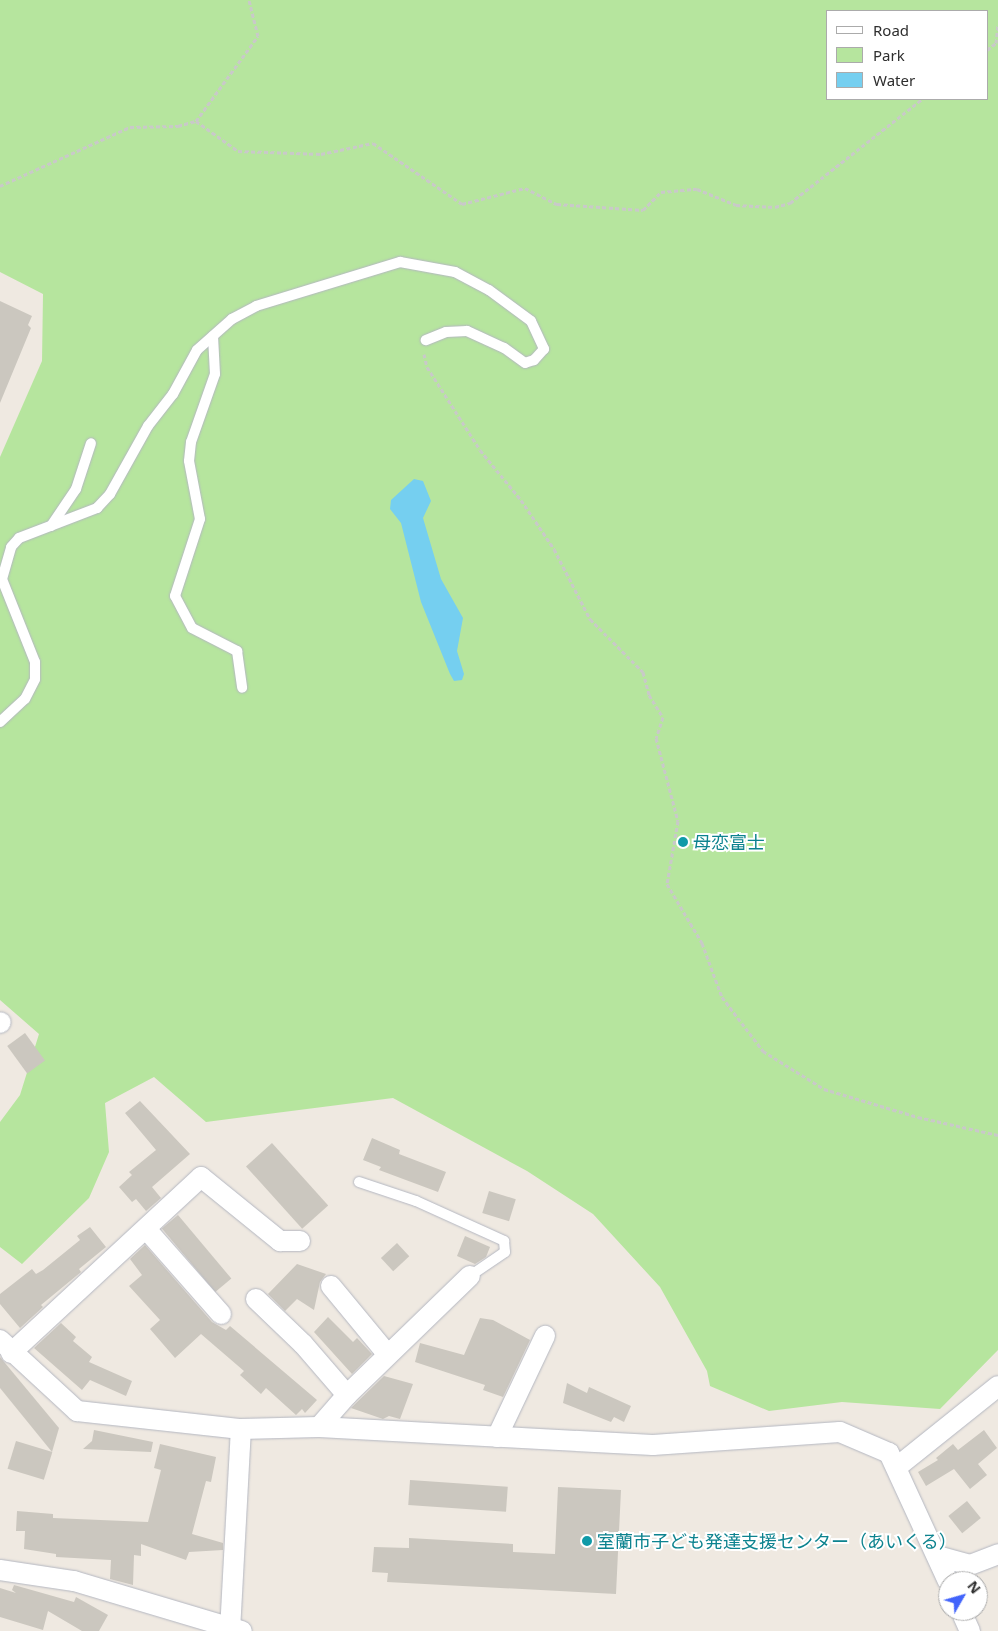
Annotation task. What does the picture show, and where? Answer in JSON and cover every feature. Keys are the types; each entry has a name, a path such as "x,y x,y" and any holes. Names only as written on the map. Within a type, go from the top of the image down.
{"street":[{"path":"300,1242 280,1240 201,1177 147,1230 6,1347 77,1411 241,1429 319,1427 653,1445 840,1432 889,1453 944,1571"},
{"path":"147,1230 222,1314"},
{"path":"319,1427 347,1395 470,1276"},
{"path":"331,1286 388,1355"},
{"path":"256,1299 303,1344 347,1395"},
{"path":"497,1437 545,1336"},
{"path":"897,1467 998,1386"},
{"path":"0,1570 74,1581 234,1630 241,1429"},
{"path":"937,1556 970,1565 998,1554"}],"lane":[{"path":"0,722 25,699 35,679 35,662 2,579 4,564 11,546 19,538 97,508 110,494 148,426 173,394 189,362 212,336 232,319 256,306 400,262 455,272 489,290 531,321 544,349 534,360 525,363 504,348 467,331 446,332 426,340"},
{"path":"212,336 215,374 191,442 189,461 200,519 175,596 192,628 238,650 242,688"},
{"path":"51,526 76,489 92,443"},
{"path":"359,1182 416,1201 504,1241 504,1252 470,1276"}],"path":[{"path":"0,186 130,127 178,126 196,121 258,36 248,0"},
{"path":"988,49 996,43 998,24"},
{"path":"196,121 238,151 321,154 373,143 462,204 525,188 557,204 644,210 661,192 697,188 736,205 775,207 790,203 921,100"},
{"path":"426,340 424,355 427,367 480,450 521,500 554,549 590,619 643,672 649,694 663,717 656,738 678,821 667,884 702,943 722,997 763,1051 824,1090 918,1117 998,1135"}],"green space":[{"path":"0,0 998,0 998,1350 940,1409 842,1402 769,1411 710,1386 707,1371 660,1287 593,1214 527,1171 393,1098 206,1122 154,1077 105,1103 109,1152 89,1198 22,1264 0,1247 0,1122 20,1095 39,1034 0,1000 0,457 42,361 43,294 0,272"}],"water":[{"path":"414,479 423,481 431,501 423,518 441,579 463,618 457,651 464,674 462,680 454,681 450,674 421,602 401,523 390,509 391,500"}],"building":[{"path":"0,301 32,316 28,325 31,328 0,403"},
{"path":"25,1033 45,1061 27,1073 7,1046"},
{"path":"140,1101 190,1154 152,1187 161,1198 146,1211 136,1199 132,1202 119,1187 132,1175 129,1172 156,1150 125,1113"},
{"path":"372,1138 400,1150 399,1154 446,1172 438,1192 379,1170 381,1167 363,1160"},
{"path":"272,1143 328,1205 302,1229 246,1166"},
{"path":"489,1191 516,1199 509,1221 482,1213"},
{"path":"178,1215 231,1279 215,1292 162,1228"},
{"path":"90,1227 106,1247 79,1269 81,1272 41,1305 43,1307 20,1328 0,1304 0,1294 32,1269 36,1274 43,1270 80,1240 77,1236"},
{"path":"465,1236 490,1247 486,1257 475,1264 457,1256"},
{"path":"397,1243 409,1256 393,1271 381,1258"},
{"path":"145,1245 212,1322 226,1330 230,1326 317,1400 305,1413 302,1409 296,1415 266,1388 261,1394 240,1375 244,1371 201,1334 175,1358 150,1329 160,1320 129,1286 142,1275 130,1259"},
{"path":"297,1264 326,1274 320,1282 314,1310 297,1299 285,1311 268,1294"},
{"path":"328,1317 353,1342 357,1338 372,1354 352,1374 314,1332"},
{"path":"480,1318 493,1320 530,1340 503,1397 483,1390 485,1385 415,1362 420,1343 464,1355"},
{"path":"61,1323 76,1337 73,1341 92,1357 89,1362 132,1381 126,1396 90,1380 82,1390 34,1348"},
{"path":"0,1357 59,1428 52,1452 0,1388"},
{"path":"384,1376 413,1384 400,1419 389,1416 383,1419 351,1408"},
{"path":"567,1383 587,1393 589,1387 631,1406 624,1422 614,1417 611,1422 563,1403"},
{"path":"94,1430 153,1442 151,1452 83,1449 92,1441"},
{"path":"984,1430 997,1448 978,1464 987,1475 970,1489 954,1469 926,1486 918,1472 938,1460 936,1458 953,1444 958,1450"},
{"path":"16,1441 52,1452 44,1480 8,1469"},
{"path":"160,1444 216,1457 211,1482 206,1481 192,1534 223,1543 223,1550 189,1552 186,1560 141,1544 141,1556 134,1555 133,1585 110,1579 111,1560 56,1557 56,1554 24,1549 25,1531 16,1531 17,1511 53,1514 53,1518 148,1522 161,1470 154,1468"},
{"path":"410,1480 508,1487 506,1512 408,1505"},
{"name":"室蘭市子ども発達支援センター（あいくる）","path":"558,1487 621,1490 616,1594 387,1582 388,1573 372,1572 374,1547 409,1548 409,1538 513,1544 513,1552 555,1554"},
{"path":"967,1501 981,1518 962,1533 948,1516"},
{"path":"14,1585 74,1602 76,1597 108,1615 99,1631 82,1631 48,1611 43,1630 0,1617 0,1588 16,1593 12,1590"}],"place":[{"name":"母恋富士","path":"683,842"},
{"name":"室蘭市子ども発達支援センター（あいくる）","path":"587,1541"}]}
